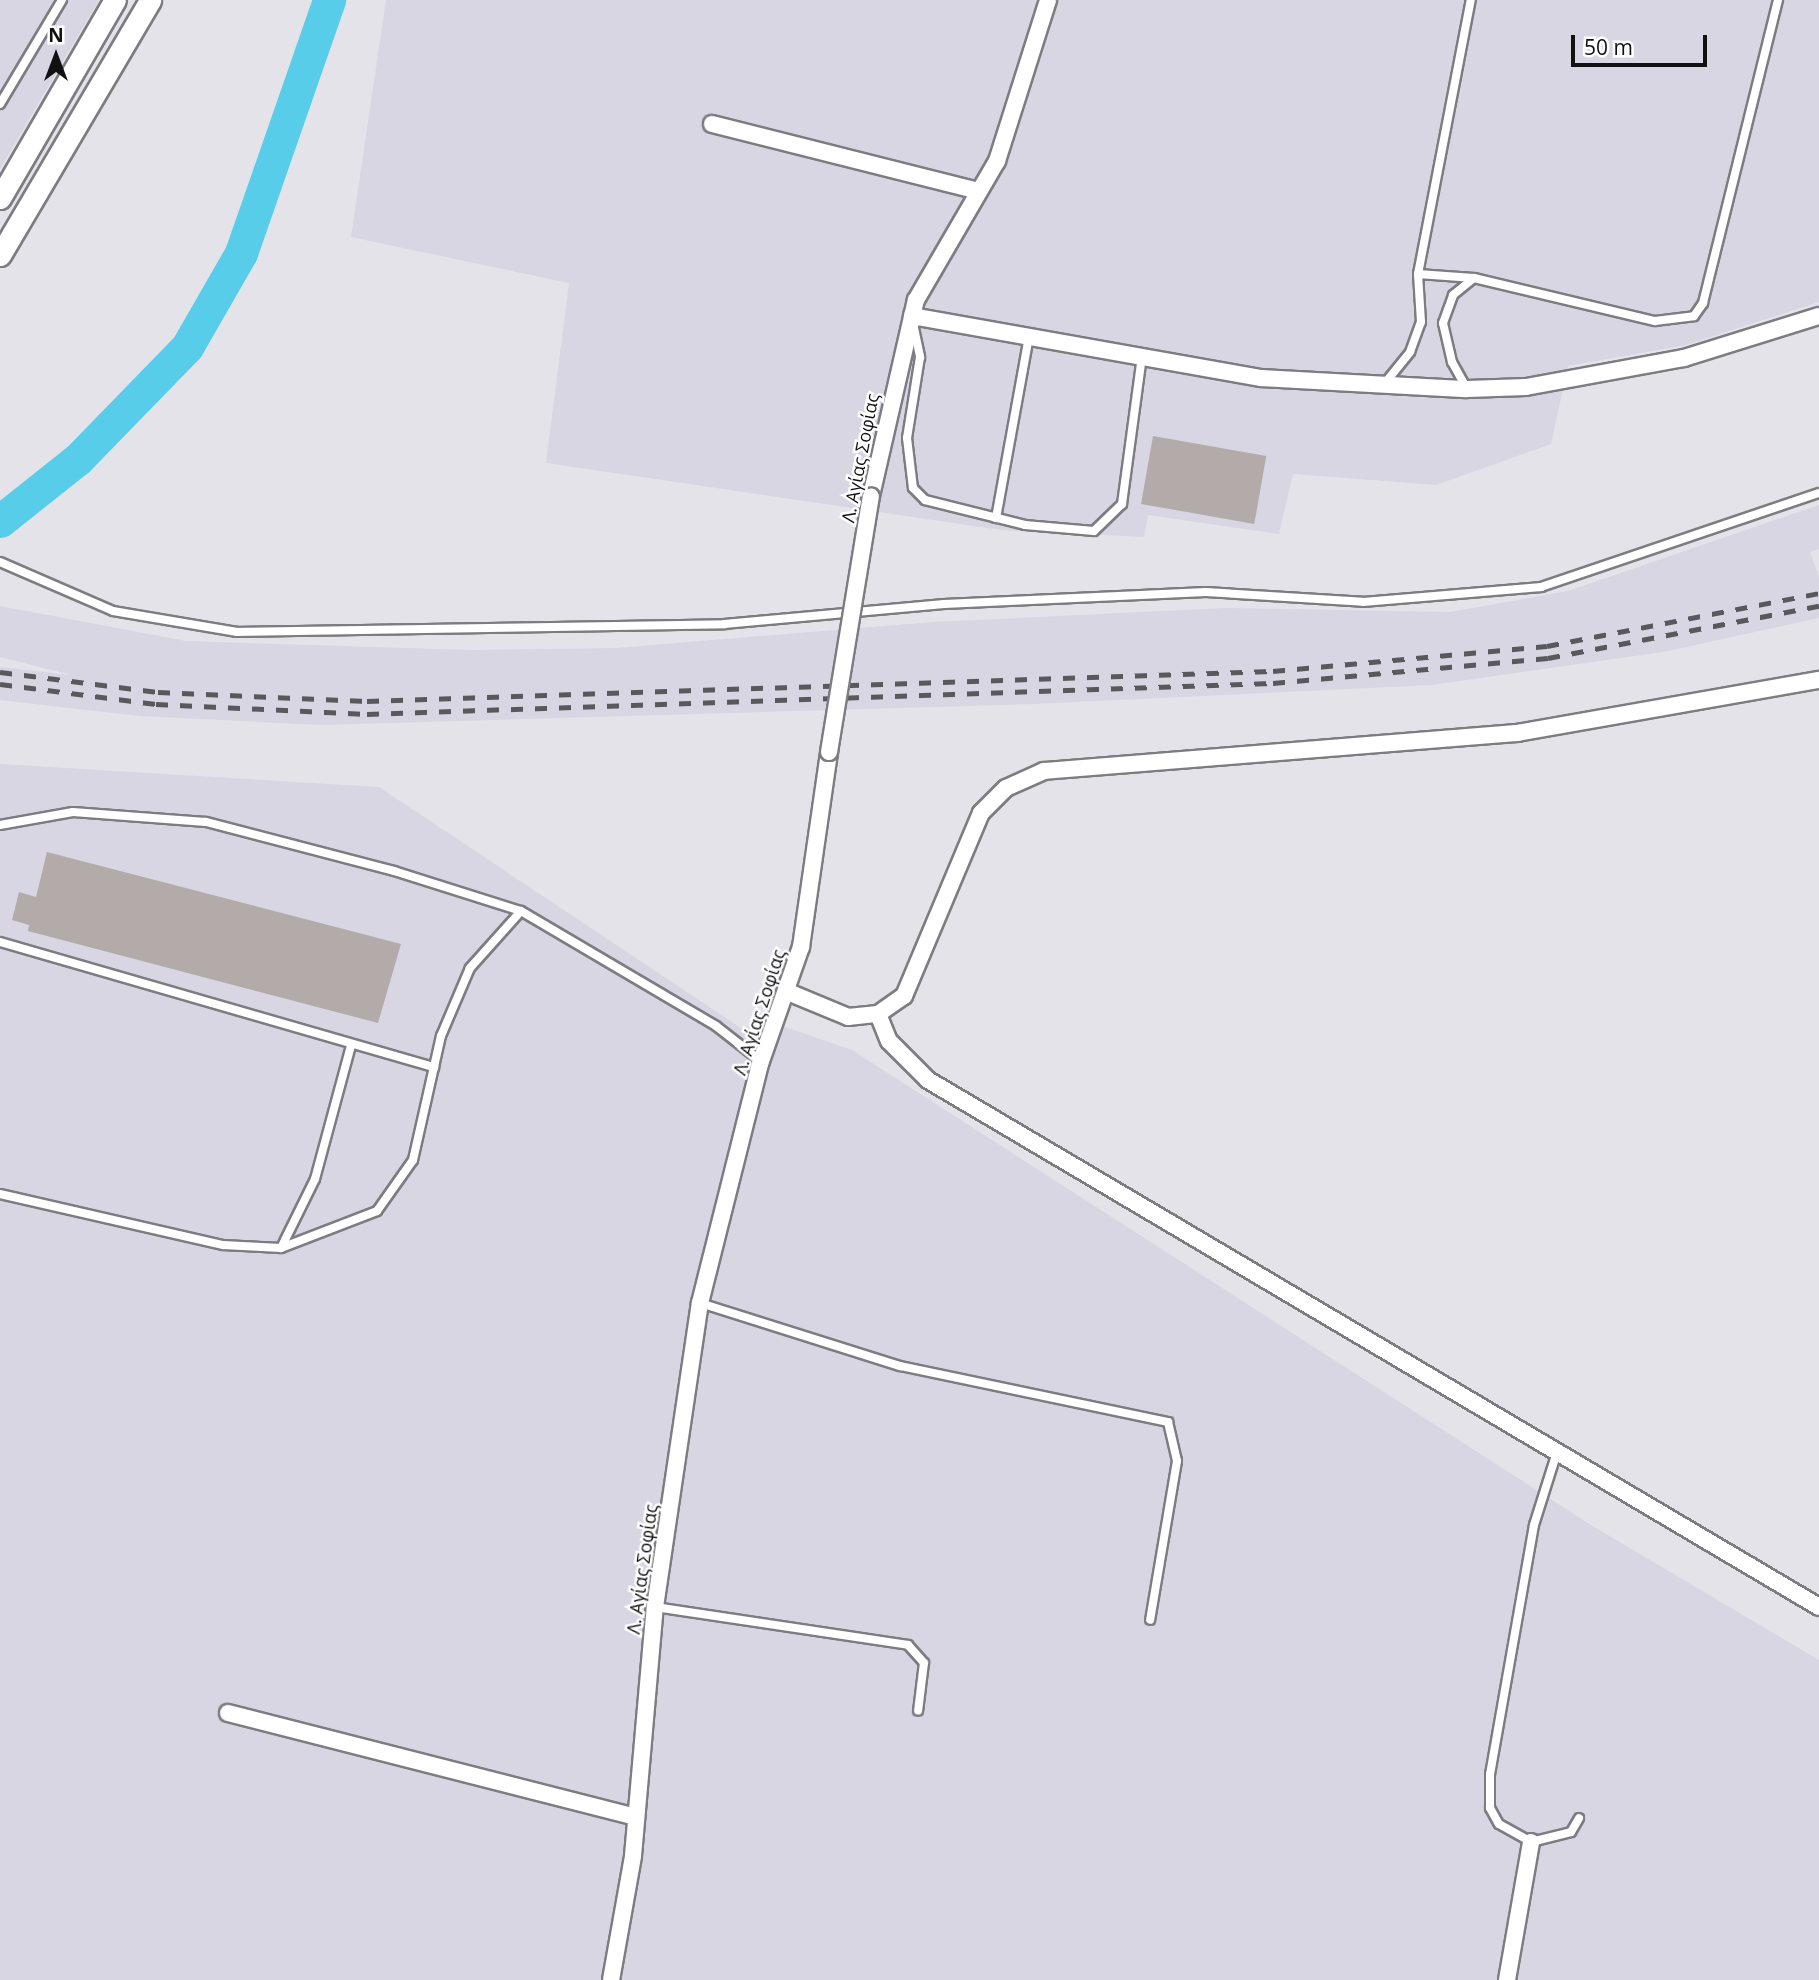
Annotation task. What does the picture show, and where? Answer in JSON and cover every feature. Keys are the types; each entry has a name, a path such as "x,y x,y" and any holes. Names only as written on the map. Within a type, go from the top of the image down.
{"street":[{"path":"0,198 115,0"},
{"path":"0,255 150,0"},
{"name":"Λ. Αγίας Σοφίας","path":"611,1980 636,1817 655,1607 700,1303 761,1061 788,992 801,947 829,752 871,496 912,316 997,161 1048,0"},
{"path":"712,124 979,191"},
{"path":"912,316 1261,378 1382,387 1467,389 1526,387 1684,358 1819,316"},
{"path":"788,992 848,1017 878,1014 904,996 981,813 1006,788 1044,771 1517,733 1819,680"},
{"path":"878,1014 889,1041 928,1080 1819,1607"},
{"path":"228,1713 636,1817"},
{"path":"1507,1980 1531,1842"}],"lane":[{"path":"0,104 62,0"},
{"path":"1382,387 1410,352 1421,322 1418,274 1471,0"},
{"path":"1418,274 1474,278 1655,321 1694,316 1703,303 1778,0"},
{"path":"1467,389 1452,362 1443,323 1453,295 1474,278"},
{"path":"912,316 920,357 907,438 913,488 925,500 996,518 1094,531 1107,523 1122,504 1142,357"},
{"path":"996,518 1029,337"},
{"path":"0,562 113,611 237,632 724,624 944,604 1206,592 1363,602 1466,597 1541,587 1607,568 1819,492"},
{"path":"0,825 73,812 206,822 520,911 716,1026 761,1061"},
{"path":"0,1194 223,1245 281,1248 377,1211 413,1160 434,1067 470,968 520,911"},
{"path":"0,942 351,1046 434,1067"},
{"path":"281,1248 315,1179 351,1046"},
{"path":"700,1303 900,1366 1168,1422 1177,1461 1150,1620"},
{"path":"1557,1452 1539,1500 1490,1774 1490,1808 1499,1824 1531,1842 1571,1832 1579,1818"},
{"path":"655,1607 908,1645 924,1663 918,1712"}],"shaded area":[{"path":"0,0 99,0 0,169"},
{"path":"386,0 1819,0 1819,302 1686,345 1568,366 1551,444 1436,485 1293,474 1279,534 1148,515 1144,537 1001,530 546,463 569,283 351,237"},
{"path":"1819,505 1819,549 1810,552 1819,577 1819,618 1663,652 1432,685 1034,704 321,725 139,716 0,700 0,667 71,675 0,657 0,606 186,641 471,650 616,648 933,622 1225,608 1450,612 1568,591"},
{"path":"0,764 379,787 741,1028 768,1021 852,1050 1591,1525 1819,1660 1819,1980 0,1980"}],"building":[{"path":"1153,436 1266,456 1254,524 1141,504"},
{"path":"47,852 401,944 378,1023 28,931 29,925 12,920 19,892 36,897"}],"waterway":[{"path":"0,521 78,459 187,347 241,253 329,0"}],"railway":[{"path":"0,672 158,692 367,701 1273,671 1547,646 1819,593"},
{"path":"0,684 156,704 367,714 1273,683 1548,658 1819,606"}]}
